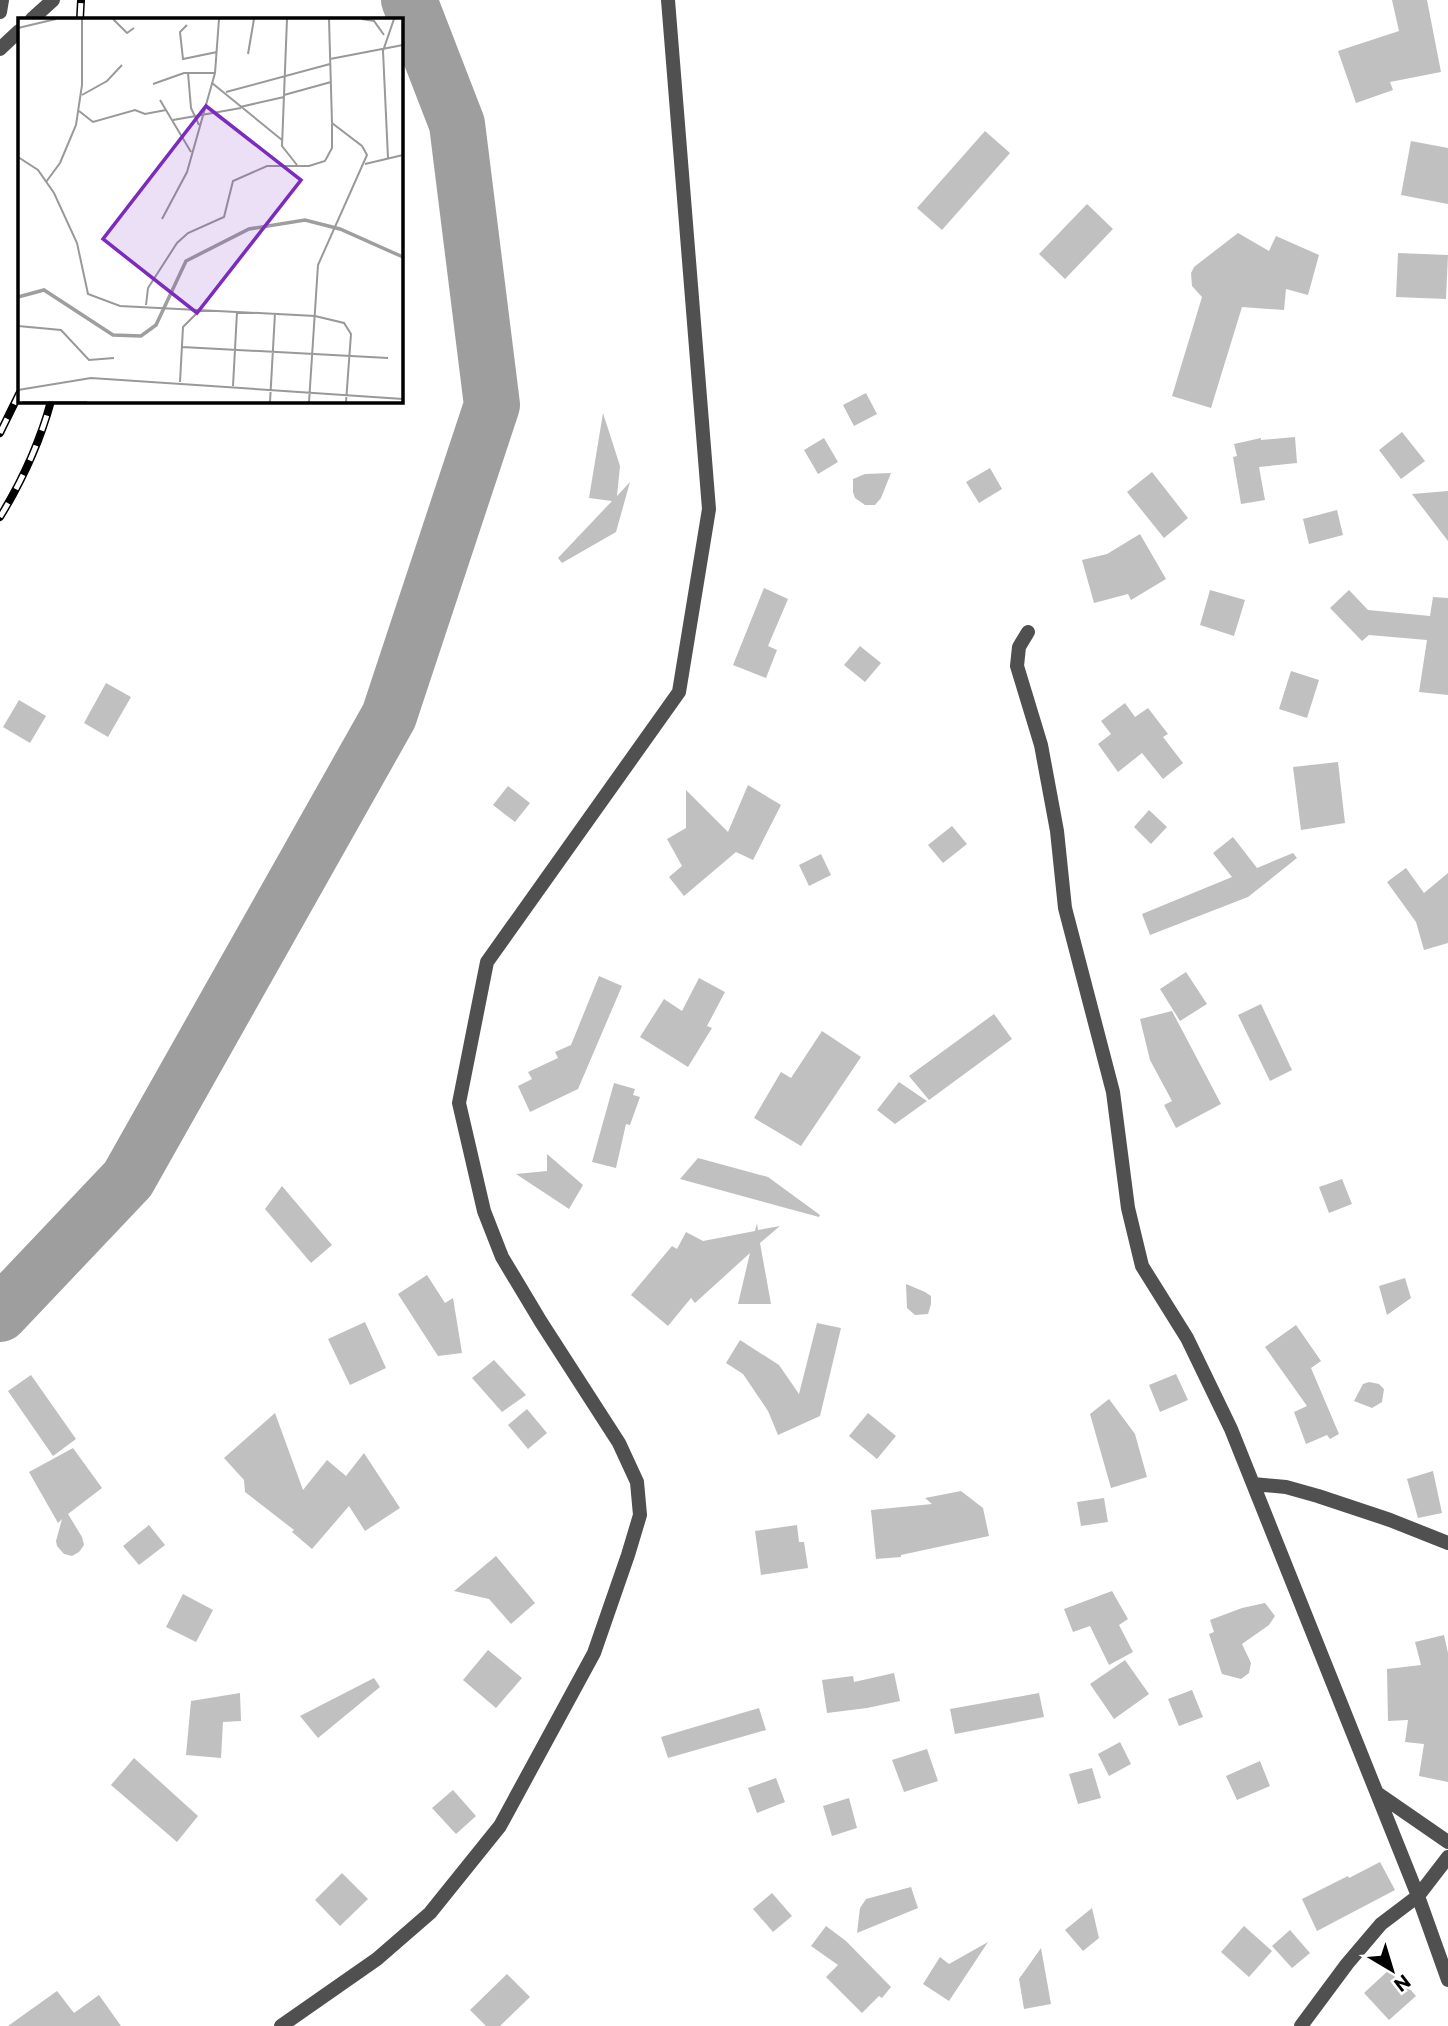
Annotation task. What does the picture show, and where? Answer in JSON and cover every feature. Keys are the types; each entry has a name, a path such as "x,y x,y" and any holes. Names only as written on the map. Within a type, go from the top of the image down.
{"street":[{"path":"0,12 2,0"},
{"path":"33,18 53,0"},
{"path":"281,2026 377,1959 430,1913 500,1826 594,1653 640,1515 637,1482 619,1443 502,1257 484,1211 459,1103 487,962 680,692 709,509 668,0"},
{"path":"0,49 18,32"},
{"path":"1028,632 1019,647 1017,666 1041,745 1057,831 1065,908 1113,1092 1128,1208 1142,1266 1187,1338 1231,1429 1418,1896 1448,1980"},
{"path":"1253,1484 1318,1496 1448,1543"},
{"path":"1376,1792 1448,1842"},
{"path":"1301,2026 1346,1964 1381,1924 1418,1896 1448,1857"}],"building":[{"path":"1392,0 1427,0 1441,72 1390,82 1393,90 1356,103 1338,51 1399,31"},
{"path":"985,131 1010,153 942,230 917,208"},
{"path":"1411,141 1448,148 1448,204 1401,195"},
{"path":"1087,204 1113,229 1065,279 1039,254"},
{"path":"1238,233 1269,251 1276,236 1319,255 1308,295 1286,289 1284,310 1242,307 1211,408 1172,396 1202,297 1192,286 1191,273 1194,267"},
{"path":"1398,253 1448,255 1446,299 1396,297"},
{"path":"866,393 877,414 854,426 843,405"},
{"path":"603,413 620,466 617,496 630,482 616,532 562,563 558,558 612,501 589,498"},
{"path":"1402,432 1425,461 1401,479 1379,450"},
{"path":"1295,437 1297,463 1259,467 1265,500 1241,504 1233,457 1237,456 1234,444 1261,438"},
{"path":"824,438 838,462 818,474 804,450"},
{"path":"990,468 1002,489 979,503 966,482"},
{"path":"1152,472 1188,518 1164,538 1127,492"},
{"path":"891,473 881,498 875,505 865,505 855,498 853,479 865,474"},
{"path":"1448,491 1448,541 1412,494"},
{"path":"1337,510 1343,535 1309,544 1303,519"},
{"path":"1140,534 1166,579 1131,600 1128,594 1094,603 1082,560 1107,554"},
{"path":"764,588 788,599 768,646 777,650 766,678 733,665"},
{"path":"1210,590 1245,600 1234,636 1200,625"},
{"path":"1349,590 1368,610 1430,616 1433,597 1448,598 1448,695 1419,692 1427,640 1369,635 1362,641 1330,608"},
{"path":"860,646 881,663 865,682 844,665"},
{"path":"1291,671 1319,680 1307,718 1279,709"},
{"path":"106,683 131,697 108,737 84,723"},
{"path":"19,700 46,716 30,743 3,727"},
{"path":"1125,703 1135,717 1148,708 1168,734 1163,737 1183,763 1163,779 1142,753 1118,772 1098,744 1111,734 1101,721"},
{"path":"1338,762 1345,823 1301,830 1293,767"},
{"path":"748,785 781,805 753,860 736,852 684,896 669,877 682,866 667,839 686,828 686,790 728,832"},
{"path":"508,786 530,803 515,822 493,805"},
{"path":"1149,810 1167,827 1151,844 1134,827"},
{"path":"952,826 967,844 943,863 928,845"},
{"path":"1233,837 1257,868 1293,853 1297,858 1248,897 1150,935 1142,914 1232,877 1213,853"},
{"path":"821,854 831,875 809,886 799,865"},
{"path":"1406,868 1424,893 1448,873 1448,943 1424,950 1416,922 1387,882"},
{"path":"1186,972 1207,1004 1180,1021 1160,989"},
{"path":"599,976 622,986 578,1089 530,1112 518,1086 532,1079 528,1072 558,1058 555,1052 571,1045"},
{"path":"699,978 725,992 707,1026 712,1028 688,1067 640,1037 664,999 682,1011"},
{"path":"1261,1004 1292,1070 1270,1081 1238,1015"},
{"path":"1172,1011 1221,1104 1176,1128 1164,1105 1172,1101 1150,1060 1140,1019"},
{"path":"994,1014 1012,1039 929,1100 909,1076"},
{"path":"822,1031 861,1057 801,1146 754,1118 781,1072 791,1078"},
{"path":"899,1082 927,1101 895,1124 877,1110"},
{"path":"614,1083 635,1089 633,1095 640,1097 630,1125 626,1124 616,1168 592,1162"},
{"path":"547,1154 583,1185 569,1209 516,1174 547,1171"},
{"path":"698,1158 768,1177 820,1215 819,1217 680,1179"},
{"path":"1342,1179 1352,1204 1329,1213 1319,1187"},
{"path":"282,1186 332,1245 311,1263 265,1209"},
{"path":"757,1223 758,1230 780,1226 760,1243 771,1304 738,1304 750,1253 695,1303 691,1298 668,1326 631,1295 672,1246 677,1249 686,1232 703,1241 755,1231"},
{"path":"427,1275 445,1303 453,1298 462,1353 438,1356 398,1294"},
{"path":"1405,1278 1411,1298 1387,1315 1379,1286"},
{"path":"906,1284 931,1296 928,1314 915,1315 907,1308"},
{"path":"365,1322 386,1368 350,1385 328,1339"},
{"path":"817,1323 841,1328 820,1416 778,1435 768,1411 743,1374 726,1363 740,1340 779,1365 799,1394"},
{"path":"1296,1325 1321,1361 1311,1368 1339,1434 1330,1439 1327,1435 1306,1444 1294,1412 1307,1406 1265,1347"},
{"path":"494,1360 526,1395 502,1412 472,1378"},
{"path":"1176,1374 1188,1400 1160,1412 1149,1385"},
{"path":"31,1375 76,1439 53,1456 8,1391"},
{"path":"1363,1384 1379,1384 1384,1389 1382,1402 1372,1408 1354,1401"},
{"path":"1109,1399 1135,1434 1147,1477 1111,1488 1090,1414"},
{"path":"527,1409 547,1433 528,1449 508,1425"},
{"path":"275,1413 303,1490 327,1460 346,1476 364,1453 400,1508 365,1531 349,1506 312,1549 292,1532 294,1530 245,1492 244,1480 224,1458"},
{"path":"868,1413 896,1436 877,1459 849,1436"},
{"path":"73,1448 102,1488 68,1514 84,1545 72,1556 64,1554 57,1546 62,1519 58,1523 29,1472"},
{"path":"1433,1471 1442,1513 1418,1518 1407,1479"},
{"path":"961,1491 983,1508 989,1536 901,1557 876,1559 871,1510 932,1504 925,1498"},
{"path":"1104,1498 1108,1522 1081,1526 1077,1502"},
{"path":"149,1525 165,1545 139,1565 123,1546"},
{"path":"797,1525 799,1542 804,1542 808,1568 761,1575 755,1531"},
{"path":"496,1556 535,1603 511,1624 489,1599 454,1591"},
{"path":"1112,1591 1128,1619 1119,1625 1133,1652 1109,1665 1090,1626 1073,1632 1064,1609"},
{"path":"183,1594 213,1610 196,1642 166,1627"},
{"path":"1265,1603 1275,1616 1269,1625 1242,1644 1251,1663 1249,1673 1241,1679 1222,1674 1209,1634 1214,1632 1210,1620"},
{"path":"1444,1635 1448,1653 1448,1782 1419,1776 1424,1744 1405,1742 1408,1720 1388,1721 1387,1669 1421,1665 1415,1642"},
{"path":"488,1650 522,1678 496,1708 463,1680"},
{"path":"1125,1660 1149,1694 1114,1719 1090,1684"},
{"path":"894,1673 900,1701 827,1713 822,1680 853,1676 854,1682"},
{"path":"374,1678 380,1687 318,1738 300,1716"},
{"path":"1192,1690 1203,1717 1179,1726 1168,1699"},
{"path":"240,1693 241,1721 223,1722 221,1758 186,1755 191,1701"},
{"path":"1039,1693 1044,1717 955,1734 950,1709"},
{"path":"759,1708 766,1730 668,1758 661,1737"},
{"path":"1120,1742 1131,1764 1109,1776 1098,1754"},
{"path":"927,1749 938,1781 904,1792 892,1760"},
{"path":"134,1758 198,1816 177,1842 111,1785"},
{"path":"1260,1761 1270,1786 1237,1800 1226,1776"},
{"path":"1092,1768 1101,1798 1078,1804 1069,1774"},
{"path":"776,1778 785,1802 757,1813 748,1788"},
{"path":"453,1790 476,1816 456,1834 432,1808"},
{"path":"849,1798 857,1828 832,1836 823,1806"},
{"path":"1380,1862 1395,1890 1317,1931 1302,1899"},
{"path":"342,1873 368,1899 340,1926 315,1900"},
{"path":"911,1887 918,1908 857,1933 860,1908 866,1899"},
{"path":"772,1893 792,1916 773,1932 753,1909"},
{"path":"1092,1908 1099,1938 1083,1951 1065,1930"},
{"path":"826,1926 846,1941 891,1987 882,1998 879,1996 862,2013 826,1977 838,1965 811,1946"},
{"path":"1244,1926 1272,1951 1249,1977 1221,1952"},
{"path":"1290,1930 1310,1953 1292,1968 1272,1946"},
{"path":"988,1942 949,2001 923,1984 940,1957 949,1964"},
{"path":"1041,1948 1051,2004 1024,2009 1019,1979"},
{"path":"1391,1968 1416,1996 1389,2020 1364,1993"},
{"path":"507,1974 530,1997 500,2026 486,2026 470,2010"},
{"path":"57,1991 74,2013 99,1995 121,2026 8,2026"}],"waterway":[{"path":"0,1314 128,1179 389,716 492,405 457,124 409,0"}],"railway":[{"path":"80,18 81,0"},
{"path":"0,433 18,396"},
{"path":"0,517 30,461 51,402"}]}
